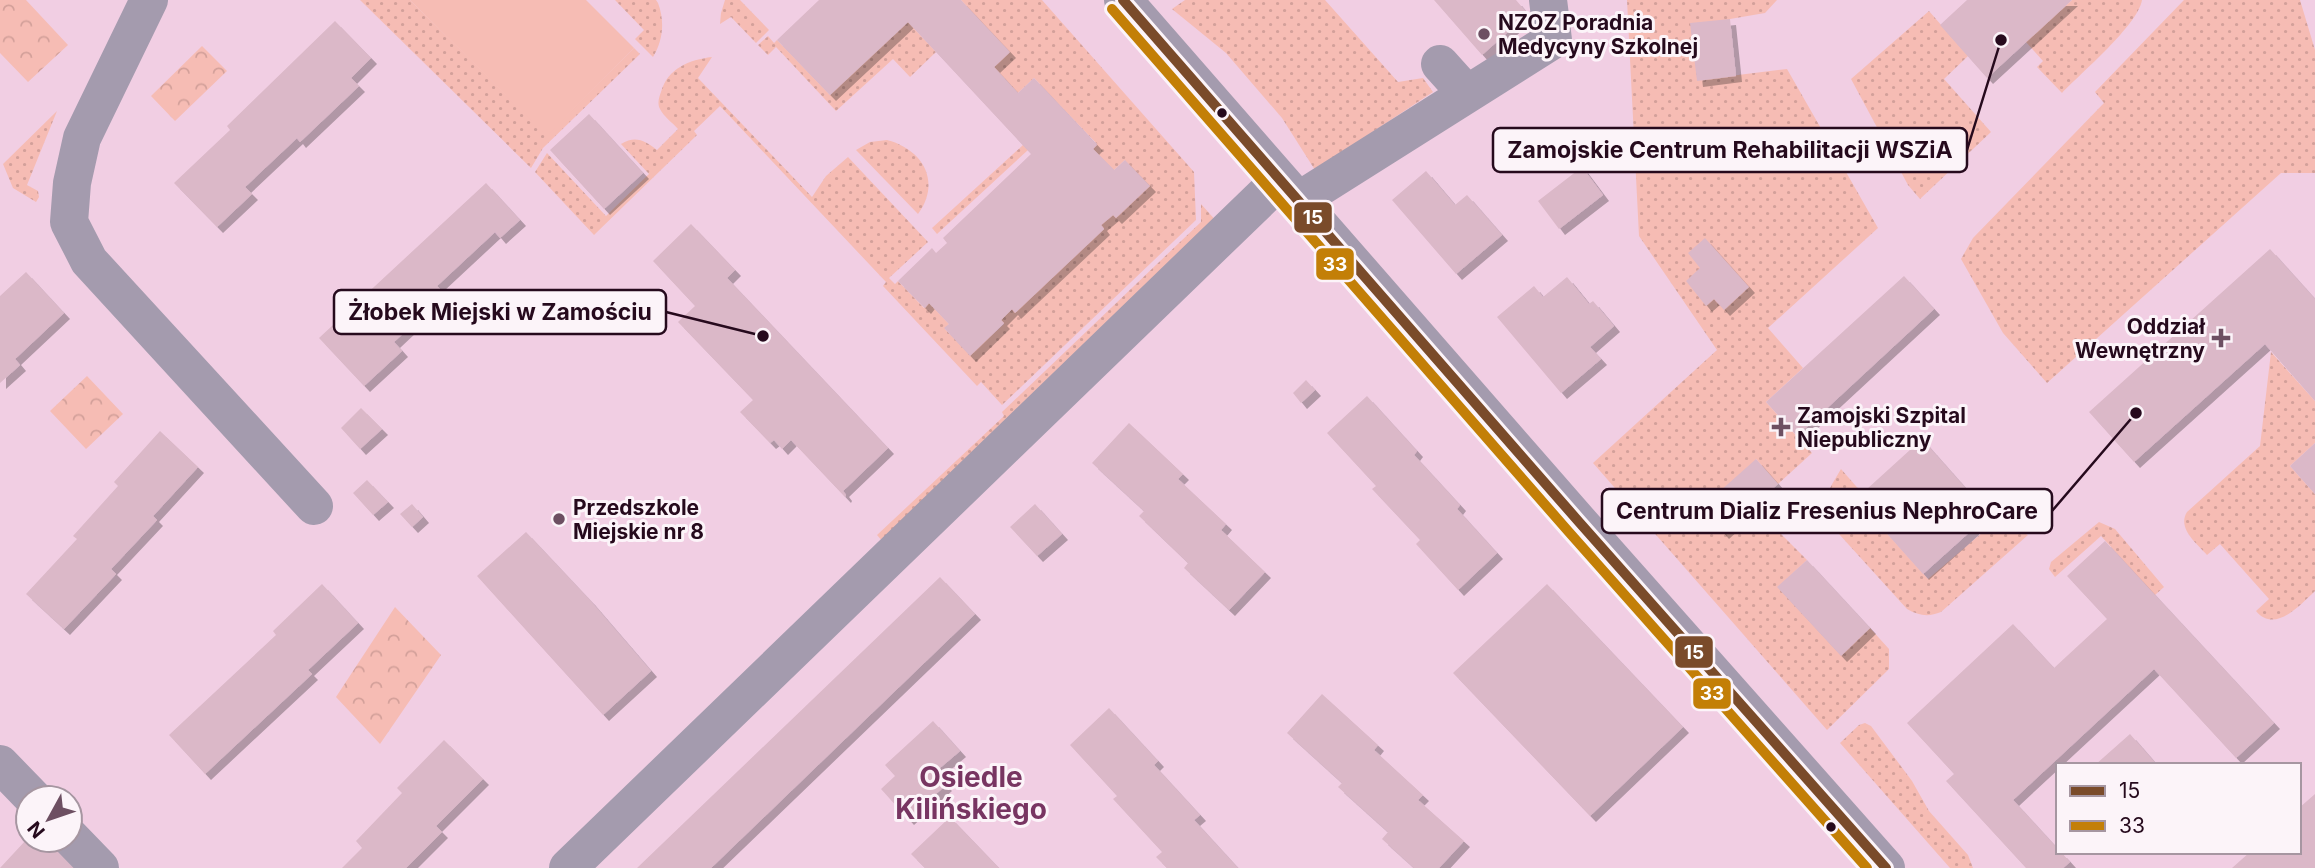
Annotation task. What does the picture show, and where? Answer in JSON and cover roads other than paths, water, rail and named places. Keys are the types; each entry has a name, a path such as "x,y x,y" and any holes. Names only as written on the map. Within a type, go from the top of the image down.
{"street":[{"path":"149,0 82,138 72,183 69,222 89,261 314,506"},
{"path":"568,868 1289,190 1466,94 1553,40 1548,0"},
{"path":"1137,5 1289,190 1886,868"},
{"path":"1440,64 1466,94"},
{"path":"0,764 19,784"},
{"path":"84,851 100,868"}],"place":[{"name":"NZOZ Poradnia Medycyny Szkolnej","path":"1484,34"},
{"name":"Zamojskie Centrum Rehabilitacji WSZiA","path":"2001,40"},
{"name":"Żłobek Miejski w Zamościu","path":"763,336"},
{"name":"Oddział Wewnętrzny","path":"2221,338"},
{"name":"Centrum Dializ Fresenius NephroCare","path":"2136,413"},
{"name":"Zamojski Szpital Niepubliczny","path":"1781,427"},
{"name":"Przedszkole Miejskie nr 8","path":"559,519"}],"district":[{"name":"Osiedle Kilińskiego","path":"971,793"}]}
